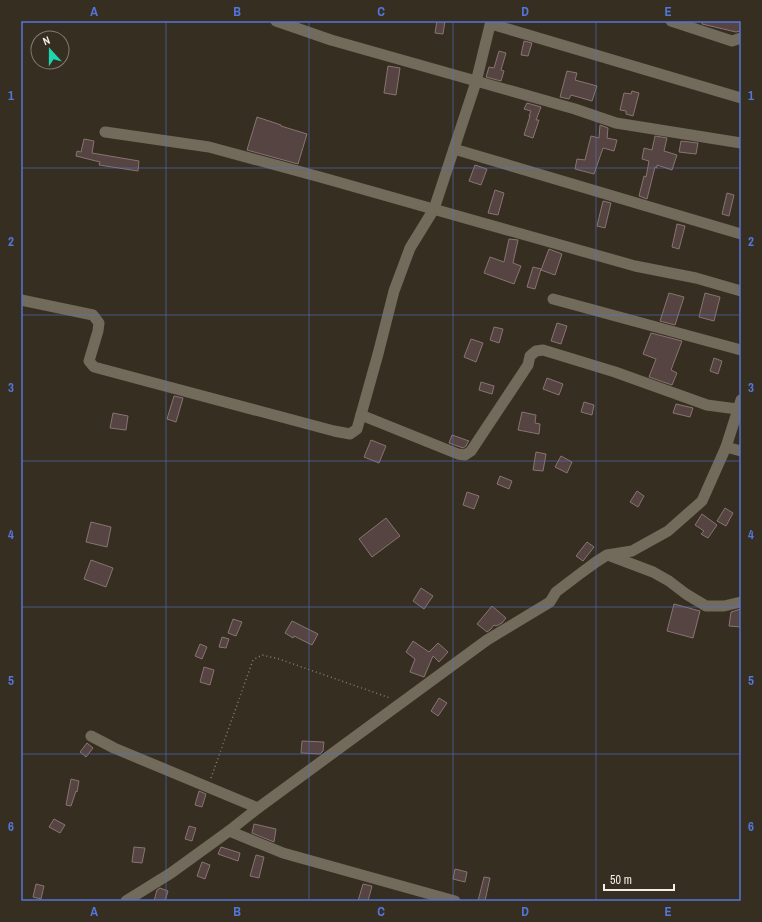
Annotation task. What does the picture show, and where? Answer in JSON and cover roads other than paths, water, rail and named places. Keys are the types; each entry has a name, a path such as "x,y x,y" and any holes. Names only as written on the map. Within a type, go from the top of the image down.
{"street":[{"path":"276,21 331,40 575,109 616,123 741,143"},
{"path":"671,21 732,41 741,38"},
{"path":"21,300 93,315 99,323 89,361 94,367 350,434 357,429 394,291 410,248 434,209 476,82 491,23 741,98"},
{"path":"105,132 209,147 320,176 634,266 696,278 741,291"},
{"path":"454,149 741,234"},
{"path":"553,299 741,350"},
{"path":"126,901 171,873 487,640 550,602 556,592 596,562 607,555 632,551 668,531 702,501 726,447 739,404 707,405 614,372 543,350 536,351 530,356 528,365 471,451 465,455 458,454 361,415"},
{"path":"726,447 741,451"},
{"path":"607,555 653,572 706,606 724,606 741,602"},
{"path":"90,736 114,748 258,808"},
{"path":"229,831 283,853 455,901"}]}
